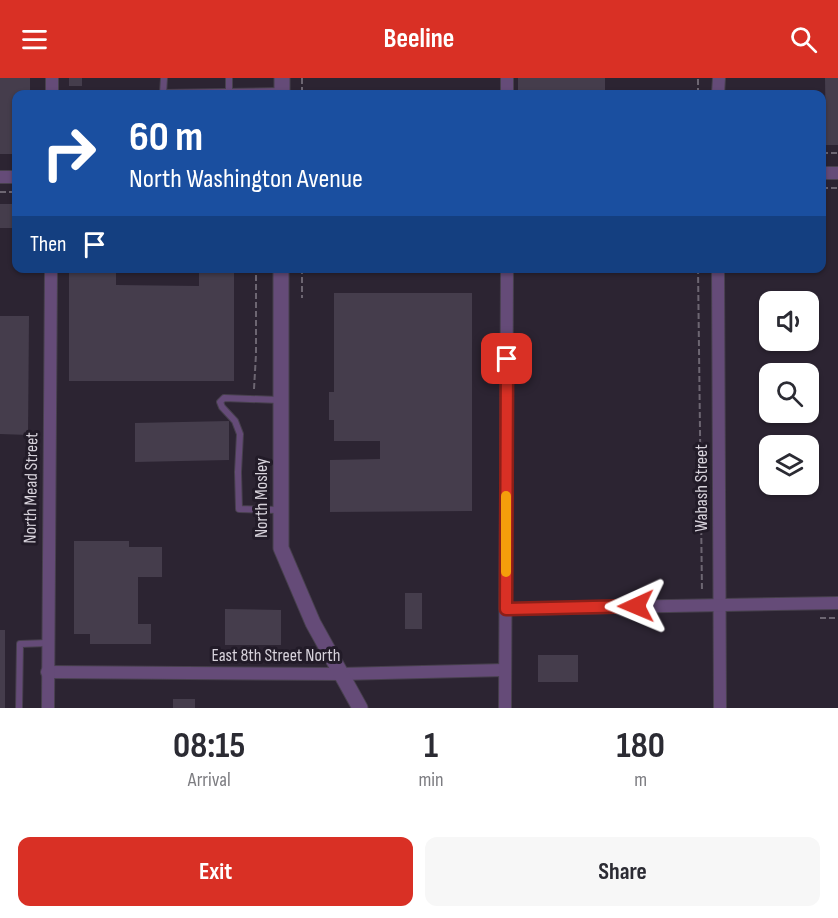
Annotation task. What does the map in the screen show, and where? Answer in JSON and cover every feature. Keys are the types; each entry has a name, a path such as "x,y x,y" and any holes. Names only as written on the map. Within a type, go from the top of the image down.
{"street":[{"name":"North Mead Street","path":"48,708 51,273"},
{"name":"North Mosley","path":"281,273 281,548 313,623 360,708"},
{"path":"505,708 507,273"},
{"name":"Wabash Street","path":"718,273 720,708"},
{"path":"506,609 838,603"},
{"name":"East 8th Street North","path":"47,672 341,674 505,670"}],"lane":[{"path":"256,90 282,88"},
{"path":"280,400 224,398 220,402 235,421 240,434 239,509 280,510"},
{"path":"19,708 20,644 47,643"}],"path":[{"path":"253,399 256,354 256,273"},
{"path":"302,273 303,298"},
{"path":"698,273 702,592"}],"building":[{"path":"0,78 30,78 30,90 12,90 12,154 0,154"},
{"path":"69,78 82,78 82,86 69,86"},
{"path":"518,78 605,78 605,90 518,90"},
{"path":"825,78 838,78 838,145 826,145"},
{"path":"0,204 12,204 12,228 0,228"},
{"path":"69,273 116,273 116,285 199,286 199,273 234,273 234,381 69,381"},
{"path":"334,293 472,293 472,511 330,512 330,460 380,459 380,441 334,441 334,420 329,420 329,392 334,392"},
{"path":"0,316 29,316 28,435 0,434"},
{"path":"229,421 229,460 135,462 135,423"},
{"path":"74,541 129,541 129,547 162,547 162,577 138,577 138,624 151,624 151,644 90,644 90,634 74,634"},
{"path":"405,593 422,593 422,629 405,629"},
{"path":"225,609 281,610 281,645 225,645"},
{"path":"0,630 5,630 5,708 0,708"},
{"path":"538,655 578,655 578,682 538,682"},
{"path":"173,699 195,699 195,708 173,708"}],"slow traffic":[{"path":"506,496 506,572"}],"route":[{"path":"507,359 506,609 636,606"}]}
